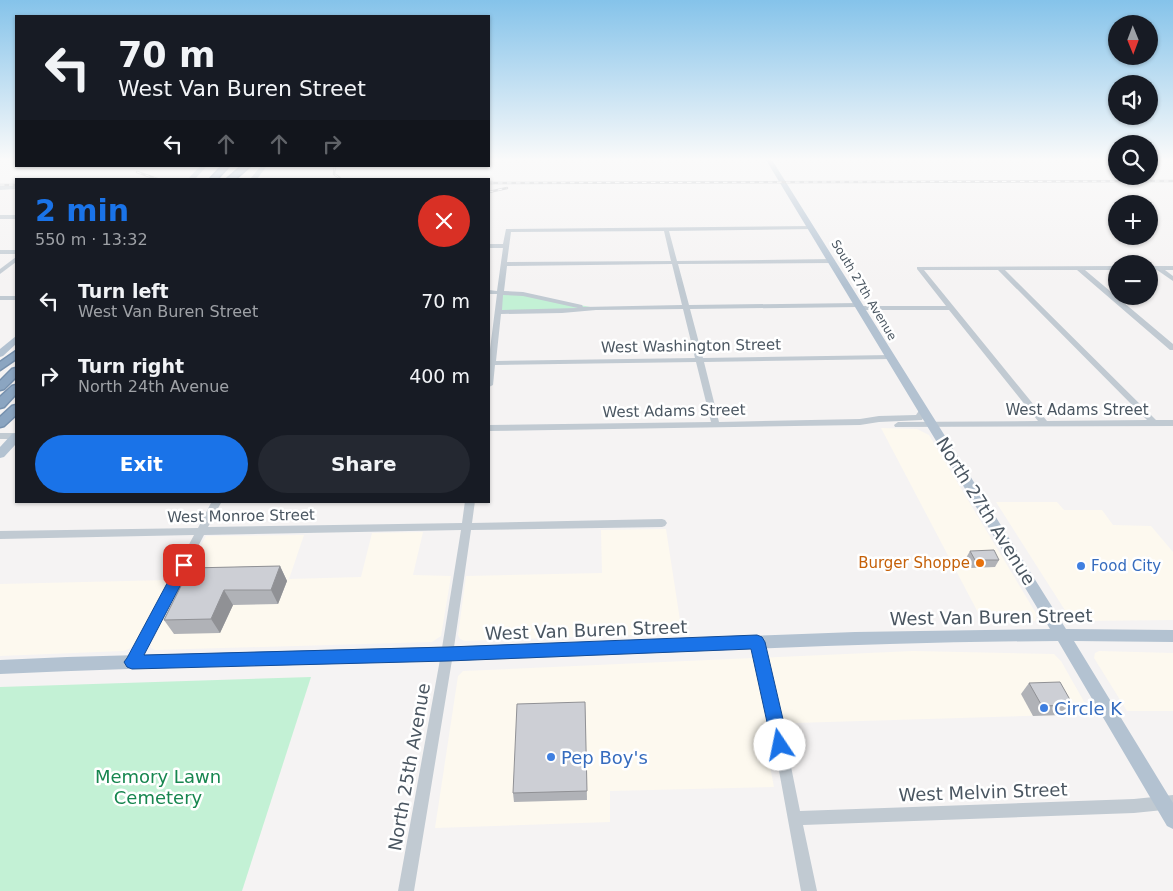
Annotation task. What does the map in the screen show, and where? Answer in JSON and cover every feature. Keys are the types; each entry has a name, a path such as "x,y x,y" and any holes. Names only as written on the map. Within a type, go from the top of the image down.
{"highway":[{"path":"0,367 15,355"},
{"path":"0,387 15,372"},
{"path":"0,404 15,389"},
{"path":"0,423 15,410"}],"main road":[{"name":"South 27th Avenue","path":"795,202 891,358"},
{"path":"0,354 15,340"},
{"name":"North 27th Avenue","path":"891,358 1168,803 1173,820"},
{"path":"0,454 15,437"},
{"name":"West Van Buren Street","path":"0,667 448,654 757,642 1062,634 1173,636"}],"street":[{"path":"0,217 15,216"},
{"path":"666,228 716,425"},
{"path":"490,378 491,351 498,312 508,230 811,228"},
{"path":"490,246 506,246"},
{"path":"0,252 15,252"},
{"path":"0,272 15,260"},
{"path":"504,264 832,261"},
{"path":"1045,424 919,268 1108,268"},
{"path":"1000,268 1154,423"},
{"path":"1079,268 1173,348"},
{"path":"1159,268 1173,268"},
{"path":"1159,268 1173,279"},
{"path":"490,292 523,294 596,308"},
{"path":"0,298 15,298"},
{"path":"498,312 686,307 860,306 951,308"},
{"name":"West Washington Street","path":"492,363 891,358"},
{"name":"West Adams Street","path":"860,422 879,419 919,418 923,411"},
{"name":"West Adams Street","path":"490,428 860,422 932,425 1173,423"},
{"path":"2,436 15,436"},
{"path":"132,662 217,503"},
{"name":"North 25th Avenue","path":"406,891 448,654 470,503"},
{"name":"West Monroe Street","path":"0,535 662,523"},
{"path":"757,642 777,727 809,891"},
{"name":"West Melvin Street","path":"794,818 1134,806 1168,803"}],"shaded area":[{"path":"881,428 917,429 929,435 1037,615 1035,621 983,622"},
{"path":"996,502 1057,502 1064,510 1102,510 1113,525 1151,526 1173,552 1173,620 1081,621 1072,618 1068,615"},
{"path":"666,529 682,633 465,641 460,639 458,635 466,576 602,573 601,530"},
{"path":"423,532 413,575 451,576 441,636 432,642 155,650 151,648 151,644 206,536 304,535 289,579 361,577 372,533"},
{"path":"169,580 134,645 129,649 123,651 0,656 0,584"},
{"path":"913,651 1054,654 1061,661 1091,714 762,724 774,787 610,791 610,822 435,828 458,676 463,671"},
{"path":"1099,651 1173,653 1173,711 1127,711 1094,658 1095,653"}],"green space":[{"path":"500,292 513,293 596,308 498,312"},
{"name":"Memory Lawn Cemetery","path":"311,677 242,891 0,891 0,687"}],"building":[{"path":"994,550 999,560 975,560 970,551"},
{"path":"280,566 271,590 224,590 211,619 164,620 190,568"},
{"path":"1060,682 1073,705 1042,706 1029,683"},
{"name":"Pep Boy's","path":"585,702 587,791 513,793 517,704"}],"place":[{"name":"Burger Shoppe","path":"980,563"},
{"name":"Food City","path":"1081,566"},
{"name":"Circle K","path":"1044,708"},
{"name":"Pep Boy's","path":"551,757"}],"route":[{"path":"184,565 132,662 448,654 757,642 780,745"}]}
